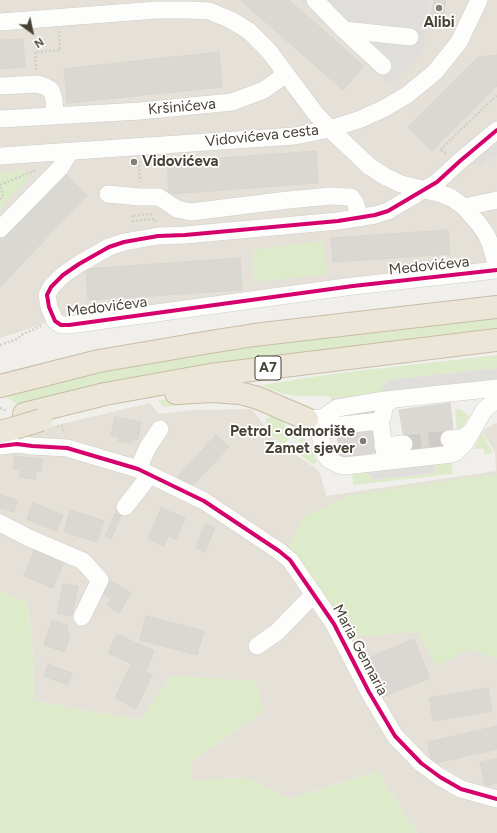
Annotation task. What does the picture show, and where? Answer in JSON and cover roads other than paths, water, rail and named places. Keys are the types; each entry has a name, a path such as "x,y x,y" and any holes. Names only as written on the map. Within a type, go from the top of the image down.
{"highway":[{"name":"A7","path":"0,386 60,370 158,350 254,335 497,307"},
{"name":"A7","path":"17,420 105,394 210,375 497,340"},
{"path":"0,374 30,367 60,370"},
{"path":"17,420 115,402 182,392 212,391 240,393 258,398 307,419"}],"street":[{"path":"315,0 344,30 383,66"},
{"name":"Vidovićeva cesta","path":"0,156 295,136 330,129 385,108 407,95 435,72 459,42 476,3"},
{"path":"0,22 157,10 189,10 209,6 248,31 269,51 316,114 330,129"},
{"path":"344,30 410,37"},
{"name":"Kršinićeva","path":"0,118 140,111 232,102 264,90 286,74"},
{"path":"0,86 38,84 46,87 51,90 56,115"},
{"name":"Medovićeva","path":"330,129 369,166 386,177 401,184 442,194 452,198 464,207 486,234 491,245 497,269 353,286 69,325 61,325 55,321 49,307 47,295 51,287 63,275 109,247 124,242 158,236 185,235 360,218 388,211 425,190"},
{"path":"425,190 437,182 497,130"},
{"path":"0,229 60,168 70,152"},
{"path":"108,194 159,197 177,209 191,212 288,200 332,196 346,197 351,198 355,202 360,218"},
{"path":"464,207 486,201 497,200"},
{"path":"307,419 322,418 337,408 497,388"},
{"path":"307,419 320,435 325,455 332,462 345,466 402,452 452,454 462,447 484,410 497,398"},
{"path":"307,419 334,426 376,422 383,416 384,405 392,400"},
{"path":"376,422 378,422 381,426 383,446 386,457 402,452"},
{"path":"124,507 144,472 148,446 160,429"},
{"path":"449,439 462,438 471,432"},
{"name":"Maria Gennaria","path":"0,446 11,443 67,448 144,472 204,501 279,551 290,560 334,624 369,692 394,736 421,763 440,777 461,788 497,799"},
{"path":"0,523 29,538 83,561 100,580 82,617"},
{"path":"256,646 277,632 314,594"}],"tunnel":[{"path":"404,444 449,439"}],"place":[{"name":"Alibi","path":"439,8"},
{"name":"Vidovićeva","path":"134,162"},
{"name":"Petrol - odmorište Zamet sjever","path":"363,441"}]}
